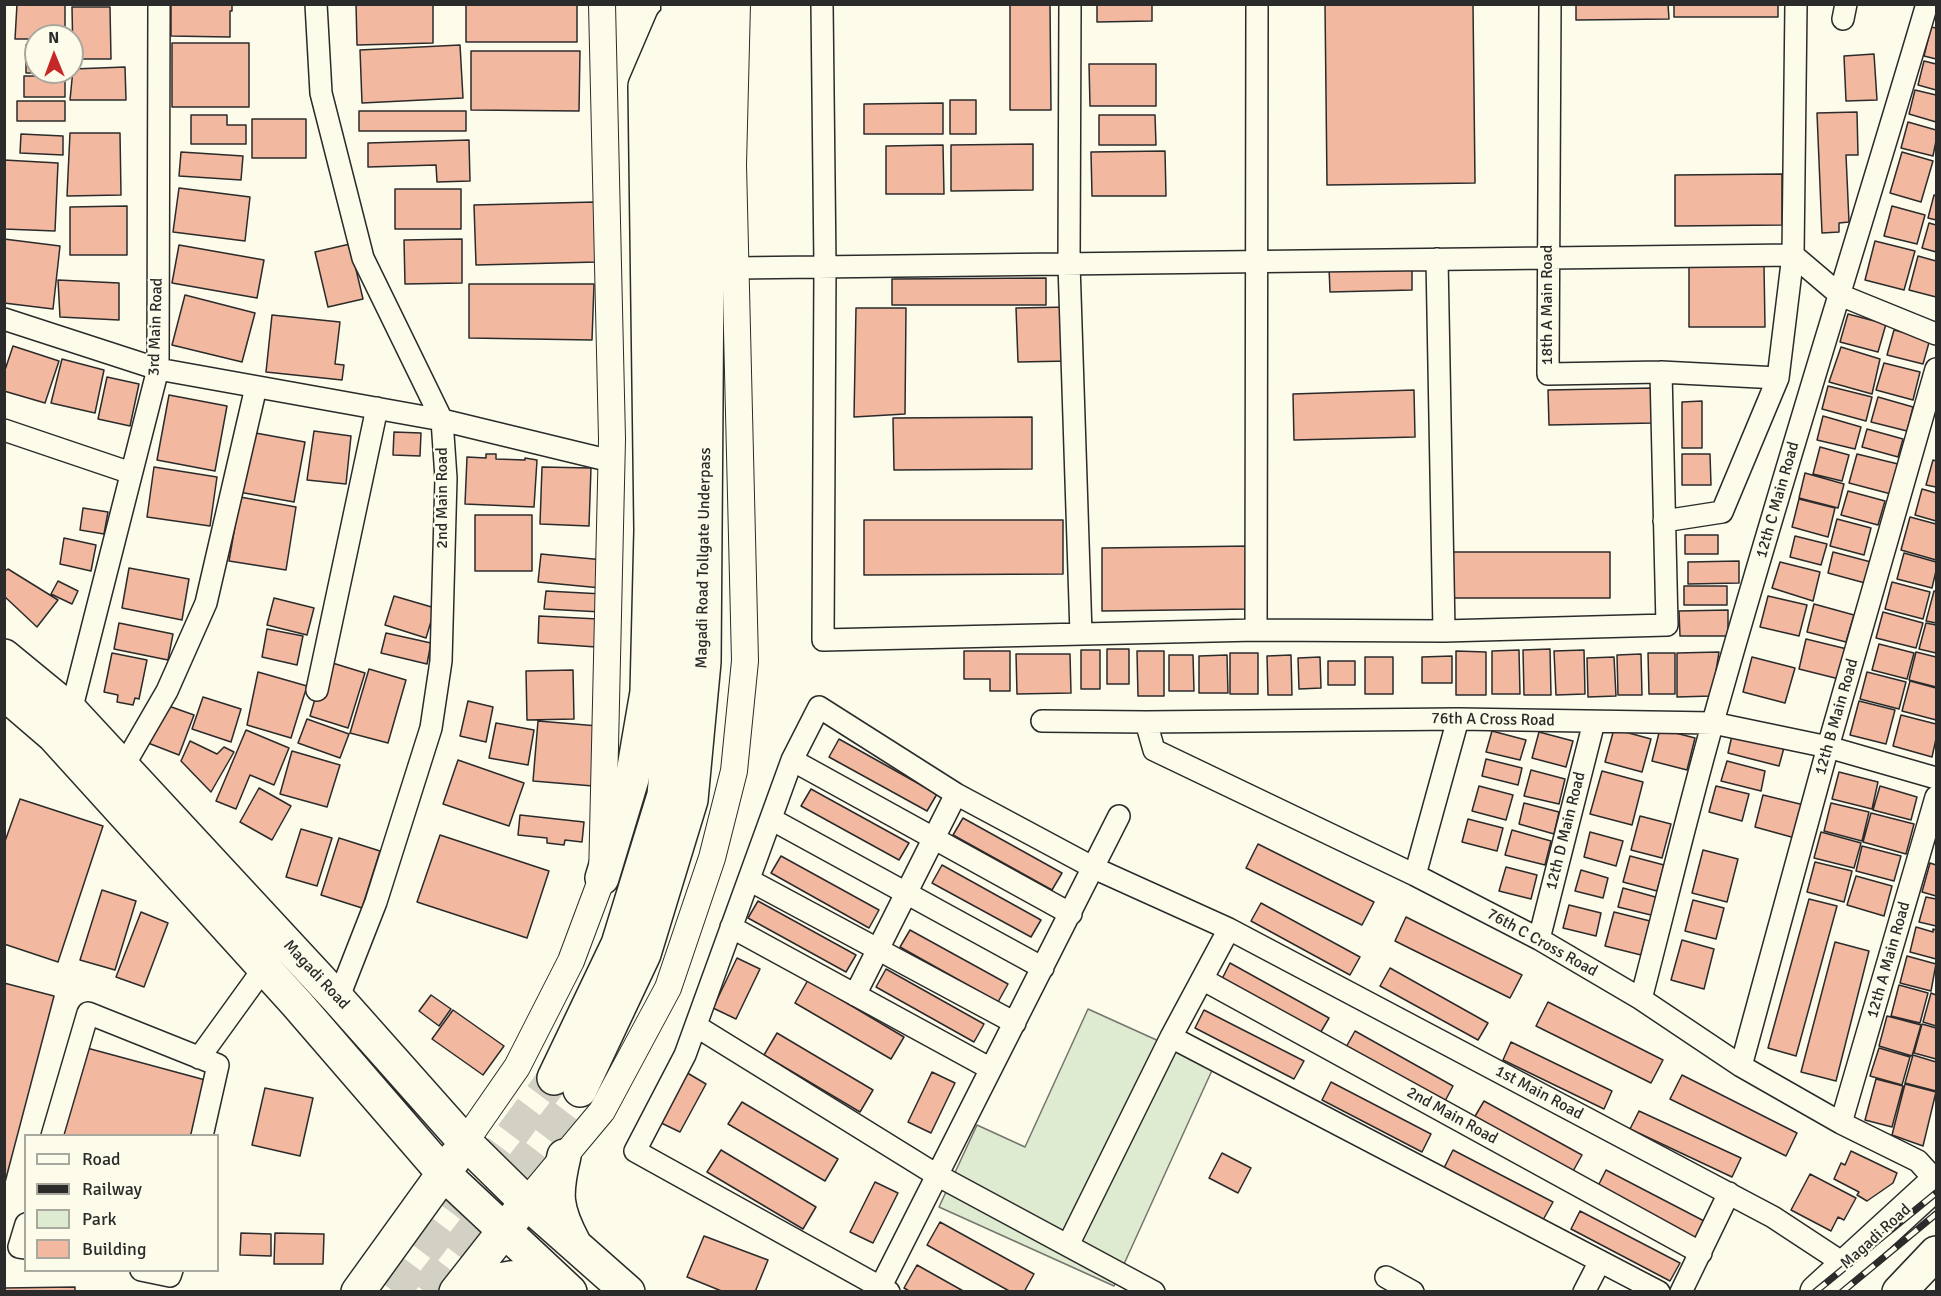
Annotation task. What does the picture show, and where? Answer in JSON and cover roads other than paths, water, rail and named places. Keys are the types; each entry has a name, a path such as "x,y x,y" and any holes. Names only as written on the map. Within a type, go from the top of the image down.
{"main road":[{"path":"602,878 632,779 647,692 651,530 645,86 688,6"},
{"name":"Magadi Road Tollgate Underpass","path":"567,1084 618,944 664,795 676,661 688,6"},
{"name":"Magadi Road","path":"4,656 71,711 339,999 465,1142 526,1202 628,1292"},
{"name":"Magadi Road","path":"4,693 53,735 264,968 444,1174 562,1285"},
{"path":"358,1292 465,1142"},
{"path":"564,1156 557,1185 558,1203 562,1220 576,1247"},
{"name":"Magadi Road","path":"1817,1292 1936,1182"},
{"path":"456,1292 526,1202"},
{"path":"1908,1288 1936,1253"},
{"path":"471,1292 477,1287 501,1279 562,1285"}],"street":[{"name":"3rd Main Road","path":"71,711 158,369 159,4"},
{"name":"2nd Main Road","path":"316,4 321,93 363,258 442,420 446,478 441,661 431,728 410,799 339,999"},
{"path":"465,1142 517,1067 571,961 602,878 612,439 603,4"},
{"path":"526,1202 602,1111 668,988 712,858 734,771 745,661 733,165 737,4"},
{"path":"822,4 825,267 823,640 1256,630 1444,631 1667,625 1661,372"},
{"path":"1070,4 1069,264 1082,634"},
{"path":"1256,630 1257,4"},
{"name":"18th A Main Road","path":"1550,4 1548,374 1661,372 1778,378"},
{"path":"1664,521 1722,512 1778,378 1792,255 1796,4"},
{"name":"12th C Main Road","path":"1641,999 1713,723 1815,372 1927,4"},
{"path":"735,268 1792,255 1840,295 1936,334"},
{"path":"1437,259 1444,631"},
{"path":"4,319 158,369 442,420 611,461"},
{"name":"12th B Main Road","path":"1741,1066 1828,747 1936,369"},
{"path":"123,767 167,691 206,603 256,387"},
{"path":"317,690 377,408"},
{"path":"4,430 131,473"},
{"name":"1st Main Road","path":"792,760 819,707 956,794 1094,868 1229,929 1773,1217 1845,1265"},
{"path":"1415,875 1458,719"},
{"name":"76th A Cross Road","path":"1042,721 1458,719 1713,723 1828,747 1936,778"},
{"name":"76th C Cross Road","path":"1146,722 1155,750 1415,875 1539,939 1641,999 1741,1066 1841,1123 1918,1161 1936,1182"},
{"name":"12th D Main Road","path":"1539,939 1594,722"},
{"path":"1071,914 792,760 685,1055 635,1151 882,1290 938,1174 1071,914 1119,816"},
{"path":"855,994 956,794"},
{"name":"12th A Main Road","path":"1841,1123 1936,797"},
{"path":"771,819 1042,968"},
{"path":"749,880 1015,1023"},
{"path":"731,927 991,1069"},
{"path":"1068,1245 1171,1037 1229,929"},
{"path":"199,1058 264,968"},
{"name":"2nd Main Road","path":"1202,979 1701,1253"},
{"path":"53,1134 88,1013 218,1065 202,1134"},
{"path":"696,1026 938,1174 1154,1292"},
{"path":"1171,1037 1659,1292"},
{"path":"1681,1292 1729,1194"},
{"path":"24,1231 19,1247 24,1248"},
{"path":"1584,1292 1600,1261"},
{"path":"151,1272 171,1276 172,1272"},
{"path":"1386,1277 1413,1292"}],"tunnel":[{"path":"394,1292 554,1078"},
{"path":"425,1292 580,1090"}],"railway":[{"path":"1815,1292 1936,1193"},
{"path":"1842,1292 1936,1214"}]}
